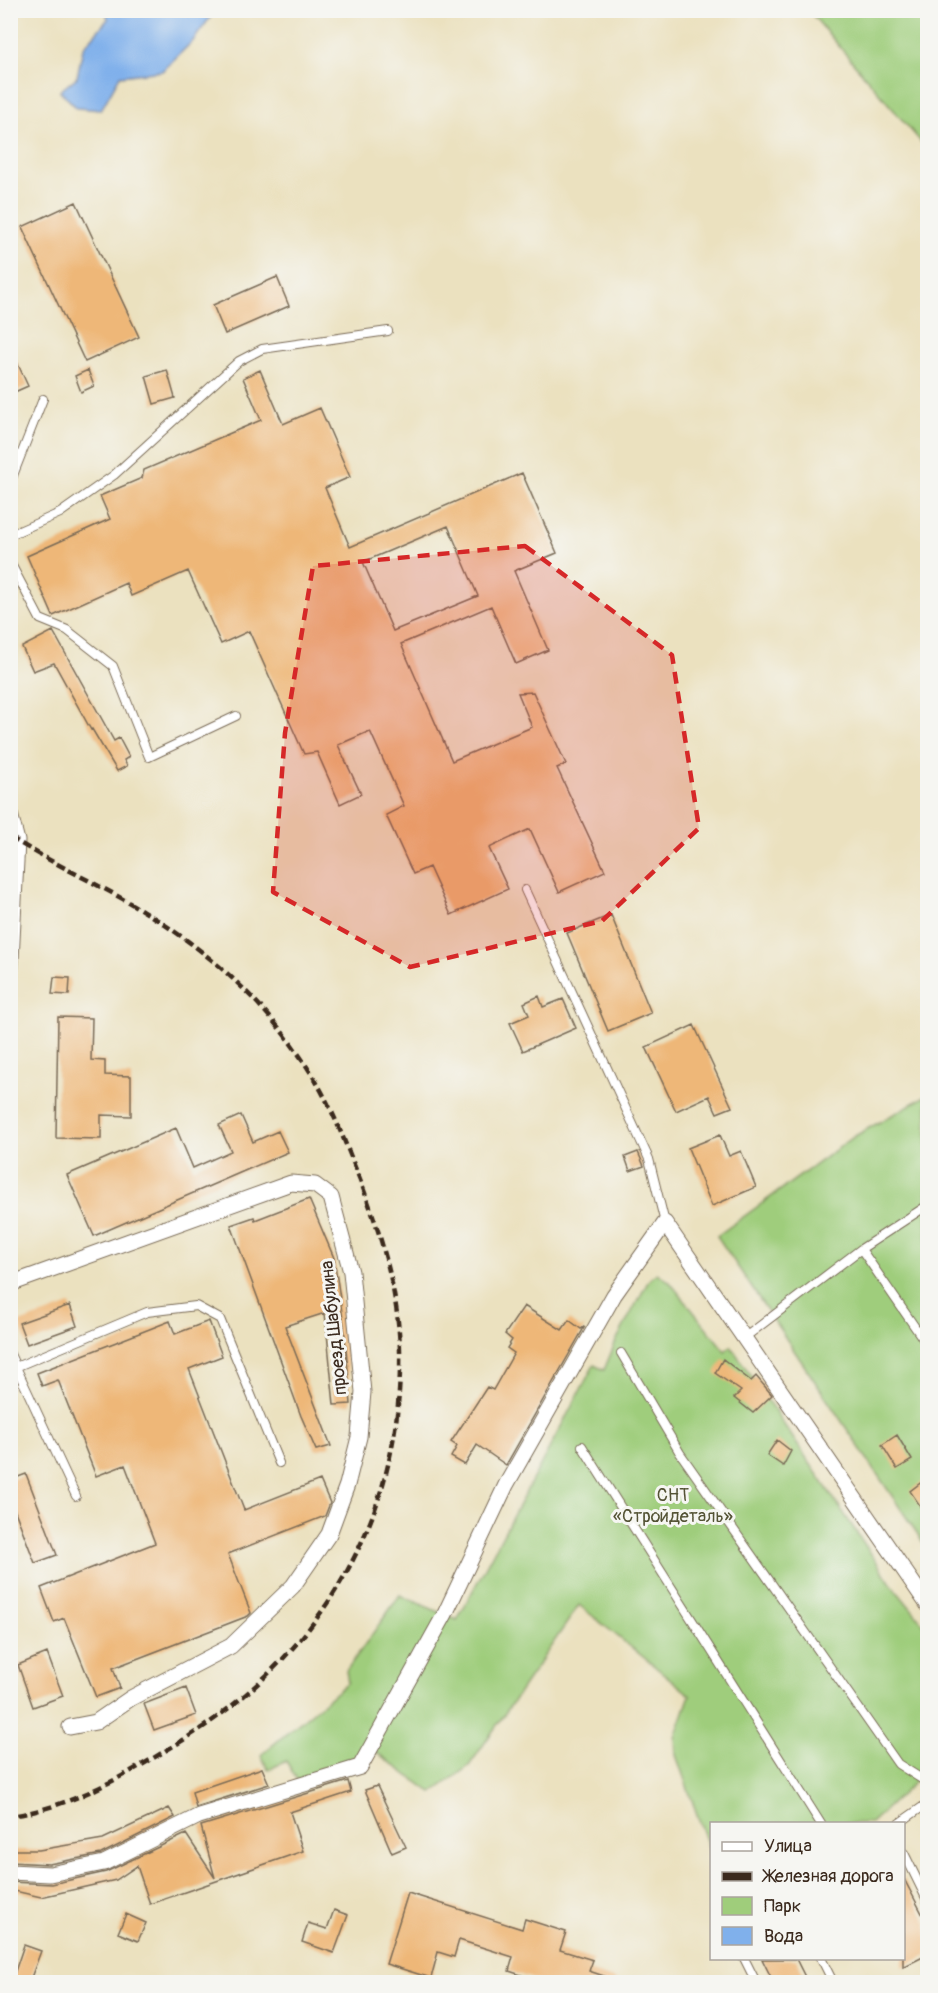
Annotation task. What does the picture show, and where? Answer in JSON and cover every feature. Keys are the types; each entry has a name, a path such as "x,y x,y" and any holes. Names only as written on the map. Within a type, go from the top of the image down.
{"street":[{"path":"10,814 17,841 10,980"},
{"name":"проезд Шабулина","path":"10,1284 291,1183 315,1185 331,1197 351,1272 363,1392 359,1437 350,1476 329,1534 294,1586 231,1646 131,1698 96,1722 70,1727"},
{"path":"10,1872 50,1874 104,1863 199,1816 360,1767 445,1614 506,1485 614,1295 665,1222 927,1605"}],"lane":[{"path":"10,535 60,513 114,475 239,361 262,349 388,331"},
{"path":"10,483 43,399"},
{"path":"10,562 40,619 68,630 113,666 149,757 236,716"},
{"path":"525,890 649,1159 665,1222"},
{"path":"744,1338 861,1249 927,1205"},
{"path":"861,1249 927,1346"},
{"path":"18,1366 147,1312 196,1306 220,1319 279,1462"},
{"path":"621,1353 680,1453 898,1764 927,1783"},
{"path":"10,1354 18,1366 76,1496"},
{"path":"582,1446 820,1822"},
{"path":"901,1822 927,1803"},
{"path":"905,1857 927,1902"},
{"path":"744,1960 756,1983"},
{"path":"822,1960 833,1983"}],"highlighted area":[{"path":"525,546 672,655 699,828 602,921 410,967 273,892 285,733 313,566"}],"green space":[{"path":"809,11 927,11 927,149"},
{"path":"927,1095 927,1548 717,1236 855,1136"},
{"name":"СНТ «Стройдеталь»","path":"657,1273 669,1281 725,1351 731,1346 892,1585 927,1628 924,1635 928,1640 927,1770 872,1822 710,1822 710,1851 676,1755 675,1737 690,1695 579,1605 469,1766 432,1793 369,1747 340,1770 299,1783 286,1761 268,1770 261,1755 348,1682 346,1671 400,1595 457,1620 594,1365 604,1370 616,1341 649,1280"}],"water":[{"path":"106,11 215,11 193,41 162,71 120,76 101,110 77,108 60,91 77,77 83,48 108,19"}],"building":[{"path":"76,202 139,337 85,362 22,227"},
{"path":"277,277 289,306 225,334 213,305"},
{"path":"10,347 28,386 10,394"},
{"path":"88,370 94,386 81,392 75,376"},
{"path":"167,370 175,398 154,404 146,376"},
{"path":"260,370 283,424 320,408 350,477 325,488 350,547 522,473 557,553 514,571 548,650 516,664 491,606 401,644 452,761 532,727 518,693 533,692 566,764 557,768 605,871 559,892 530,829 489,848 508,889 451,915 429,867 413,874 386,815 404,806 370,731 338,745 361,794 340,804 317,752 304,754 249,631 221,644 188,571 131,596 126,583 53,616 27,556 110,519 100,496 142,478 144,470 261,420 243,378","holes":["448,526 478,596 393,631 363,562"]},
{"path":"53,631 114,741 119,738 129,757 124,760 127,766 117,771 54,663 33,671 22,647"},
{"path":"611,915 651,1013 608,1031 567,933"},
{"path":"54,977 70,978 69,995 52,994"},
{"path":"539,996 543,1007 563,999 576,1028 523,1051 510,1023 529,1015 524,1003"},
{"path":"58,1017 92,1018 91,1060 105,1061 105,1075 131,1076 131,1116 101,1115 101,1139 56,1138"},
{"path":"694,1025 732,1107 717,1113 709,1096 676,1111 646,1047"},
{"path":"241,1115 253,1142 278,1131 288,1152 94,1236 67,1175 176,1128 193,1168 231,1151 219,1125"},
{"path":"720,1135 729,1156 741,1151 756,1187 712,1206 688,1148"},
{"path":"638,1152 644,1166 630,1171 625,1157"},
{"path":"309,1199 334,1258 344,1326 351,1404 334,1405 325,1313 285,1326 331,1446 316,1450 301,1416 231,1225 254,1217 255,1220"},
{"path":"70,1305 77,1326 27,1344 19,1323"},
{"path":"524,1306 562,1330 569,1320 581,1329 585,1326 506,1465 477,1445 465,1465 451,1457 457,1446 451,1442 487,1387 493,1390 514,1353 507,1348 512,1340 505,1334"},
{"path":"170,1321 175,1334 209,1321 222,1356 189,1369 244,1510 320,1480 330,1503 325,1516 228,1554 251,1613 248,1616 113,1668 120,1688 96,1697 64,1618 54,1622 41,1588 155,1543 125,1465 96,1476 58,1380 42,1386 37,1373"},
{"path":"723,1359 751,1381 756,1376 772,1395 753,1413 734,1398 741,1391 715,1373"},
{"path":"897,1435 912,1460 897,1469 882,1445"},
{"path":"777,1440 791,1451 783,1466 767,1455"},
{"path":"26,1474 57,1555 35,1563 10,1498 10,1480"},
{"path":"927,1478 927,1516 910,1491"},
{"path":"47,1653 63,1696 33,1707 18,1665"},
{"path":"186,1688 196,1715 154,1730 144,1704"},
{"path":"262,1768 269,1784 196,1807 192,1792"},
{"path":"348,1781 351,1792 290,1812 303,1851 150,1904 137,1866 116,1880 41,1897 10,1890 10,1882 52,1884 106,1872 186,1834 215,1878 201,1826"},
{"path":"377,1786 406,1847 392,1853 365,1790"},
{"path":"169,1808 175,1817 101,1854 49,1864 10,1862 10,1850 39,1850 103,1839"},
{"path":"905,1881 927,1923 927,1955 903,1967 903,1960 905,1960"},
{"path":"408,1893 522,1929 525,1919 566,1932 560,1950 593,1960 589,1971 616,1980 616,1983 545,1983 509,1971 513,1957 459,1940 454,1957 438,1952 431,1978 386,1964"},
{"path":"334,1910 348,1915 334,1953 302,1942 308,1923 327,1929"},
{"path":"126,1914 146,1923 138,1941 118,1933"},
{"path":"24,1945 41,1951 29,1983 11,1983"},
{"path":"762,1960 796,1960 808,1983 774,1983"}],"railway":[{"path":"10,837 128,902 180,936 229,975 292,1044 331,1110 360,1180 389,1272 400,1345 395,1429 382,1486 363,1539 336,1589 304,1635 265,1677 220,1715 170,1748 113,1781 73,1799 32,1812 10,1816"}]}
